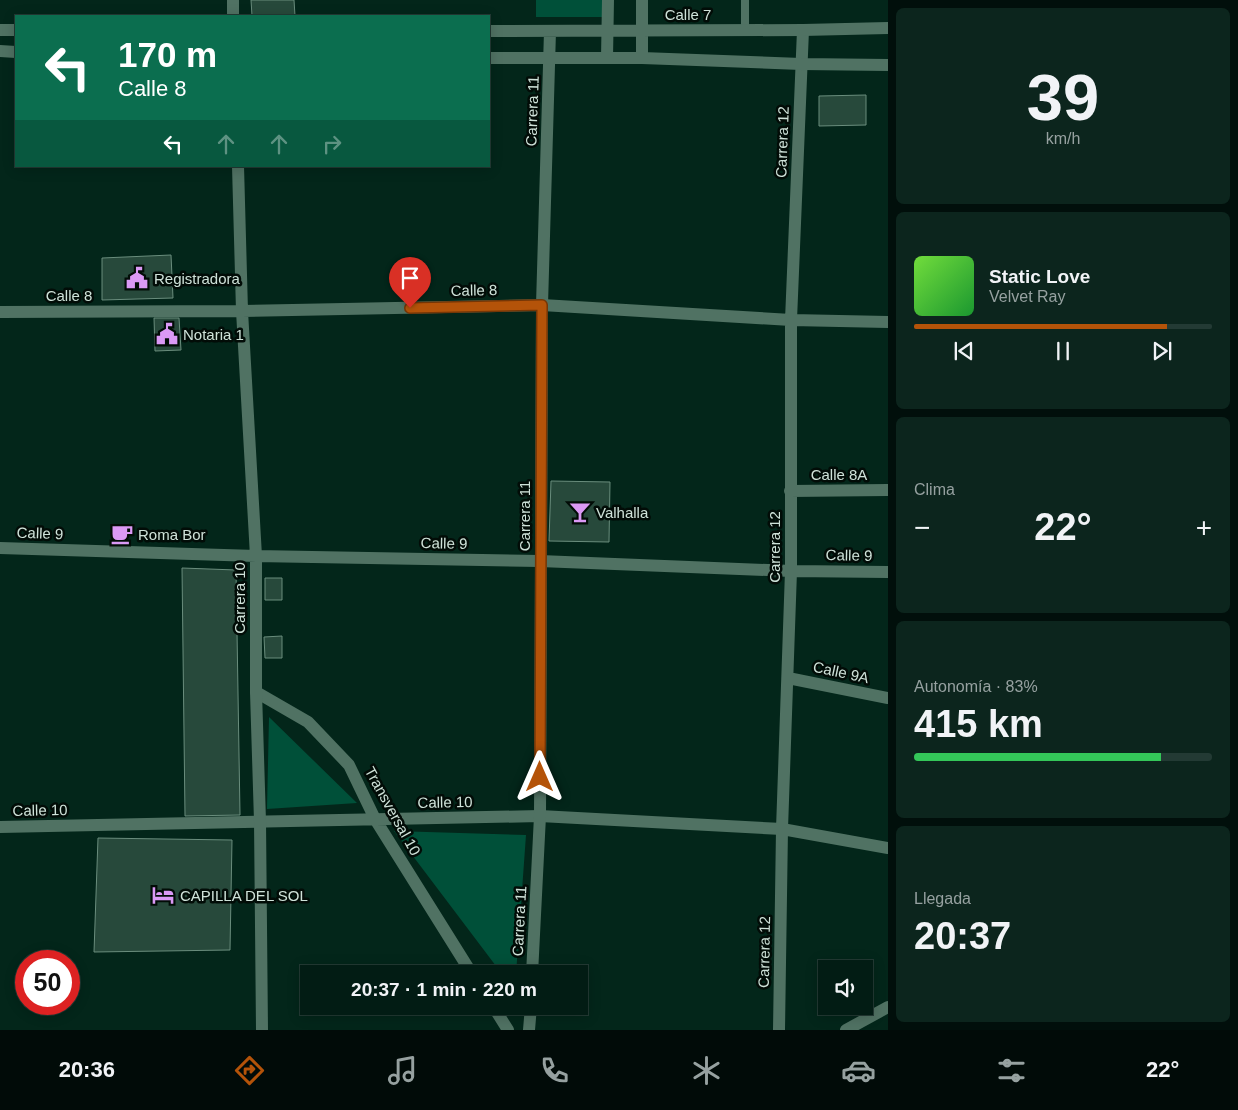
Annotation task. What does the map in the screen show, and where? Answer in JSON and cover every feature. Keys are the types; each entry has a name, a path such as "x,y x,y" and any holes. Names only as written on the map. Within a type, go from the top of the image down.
{"main road":[{"path":"233,0 233,15"},
{"path":"607,58 608,0"},
{"path":"642,0 642,58"},
{"name":"Calle 7","path":"490,31 888,28"},
{"path":"0,30 15,30"},
{"name":"Carrera 12","path":"779,1030 782,829 791,571 790,320 803,30"},
{"name":"Carrera 11","path":"532,965 540,816 542,305 550,31"},
{"path":"0,51 15,52"},
{"path":"490,58 642,58 888,65"},
{"name":"Carrera 10","path":"238,167 242,311 256,556 256,692 260,821 262,1030"},
{"name":"Calle 8","path":"0,312 242,311 542,305 790,320 888,322"},
{"name":"Calle 8A","path":"790,491 888,490"},
{"name":"Calle 9","path":"0,548 256,556 540,561 791,571 888,572"},
{"name":"Calle 9A","path":"788,678 888,698"},
{"name":"Transversal 10","path":"256,692 308,722 349,765 375,819 466,965"},
{"name":"Calle 10","path":"0,827 540,816 782,829 888,848"},
{"path":"846,1030 888,1007"},
{"path":"499,1015 508,1030"},
{"path":"530,1030 531,1015"}],"lane":[{"path":"744,30 745,0"}],"green space":[{"path":"536,0 605,0 604,17 536,17"},
{"path":"269,717 357,803 267,809"},
{"path":"394,831 526,835 517,965 495,965"}],"building":[{"path":"251,0 294,0 295,15 252,15"},
{"path":"866,95 866,125 819,126 819,96"},
{"name":"Registradora","path":"171,255 173,298 102,300 102,258"},
{"name":"Notaria 1","path":"154,318 179,318 181,350 155,351"},
{"path":"551,481 610,482 609,542 549,541"},
{"path":"182,568 236,570 240,815 185,816"},
{"path":"265,578 282,578 282,600 265,600"},
{"path":"282,636 282,658 265,658 264,637"},
{"name":"CAPILLA DEL SOL","path":"98,838 232,840 230,950 94,952"}],"place":[{"name":"Registradora","path":"137,278"},
{"name":"Notaria 1","path":"167,334"},
{"name":"Valhalla","path":"580,512"},
{"name":"Roma Bor","path":"122,534"},
{"name":"CAPILLA DEL SOL","path":"163,895"}],"route":[{"path":"410,308 542,305 540,777"}]}
